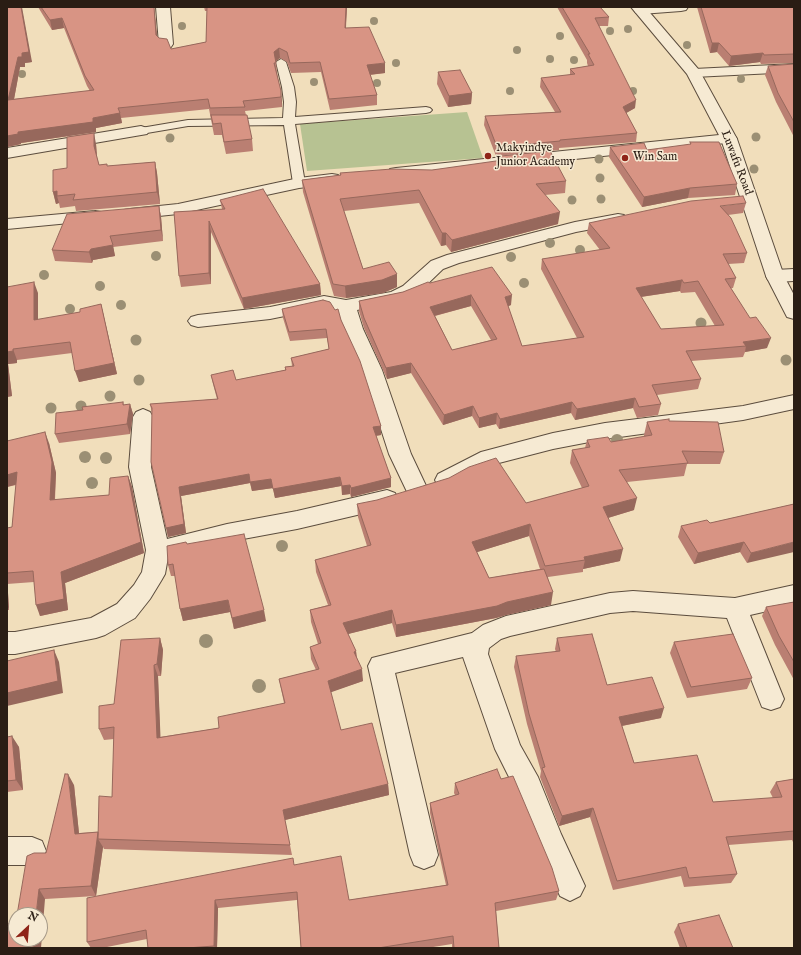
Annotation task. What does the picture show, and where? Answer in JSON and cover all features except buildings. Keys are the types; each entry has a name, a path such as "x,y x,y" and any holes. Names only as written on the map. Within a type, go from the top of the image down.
{"street":[{"path":"163,7 166,44"},
{"path":"639,9 681,7"},
{"name":"Luwafu Road","path":"639,9 694,73 729,139 775,276 794,313"},
{"path":"694,73 794,68"},
{"path":"7,153 141,131"},
{"path":"382,174 729,139"},
{"path":"7,224 178,209 299,183 351,177"},
{"path":"729,201 750,200"},
{"path":"198,321 270,314 324,302 346,306 396,297 410,290 437,265 454,259 575,227 635,215"},
{"path":"775,276 794,275"},
{"path":"346,306 353,329 372,370 400,454 418,490"},
{"path":"158,550 227,533 377,502 440,483 489,458 553,441 605,430 743,413 794,402"},
{"path":"7,643 15,643 96,628 126,611 142,592 153,574 158,550 140,466 143,417"},
{"path":"424,855 381,666 479,642 492,632 506,626 610,603 633,601 735,608 794,595"},
{"path":"735,608 771,699"},
{"path":"479,642 475,654 508,749 528,786 549,840 570,886"}],"lane":[{"path":"281,62 288,87 290,102 289,121 299,183"},
{"path":"141,131 188,123 289,121 426,110"}],"green space":[{"path":"467,112 483,158 307,171 300,124"}],"place":[{"name":"Makyindye Junior Academy","path":"488,156"},
{"name":"Win Sam","path":"625,158"}]}
